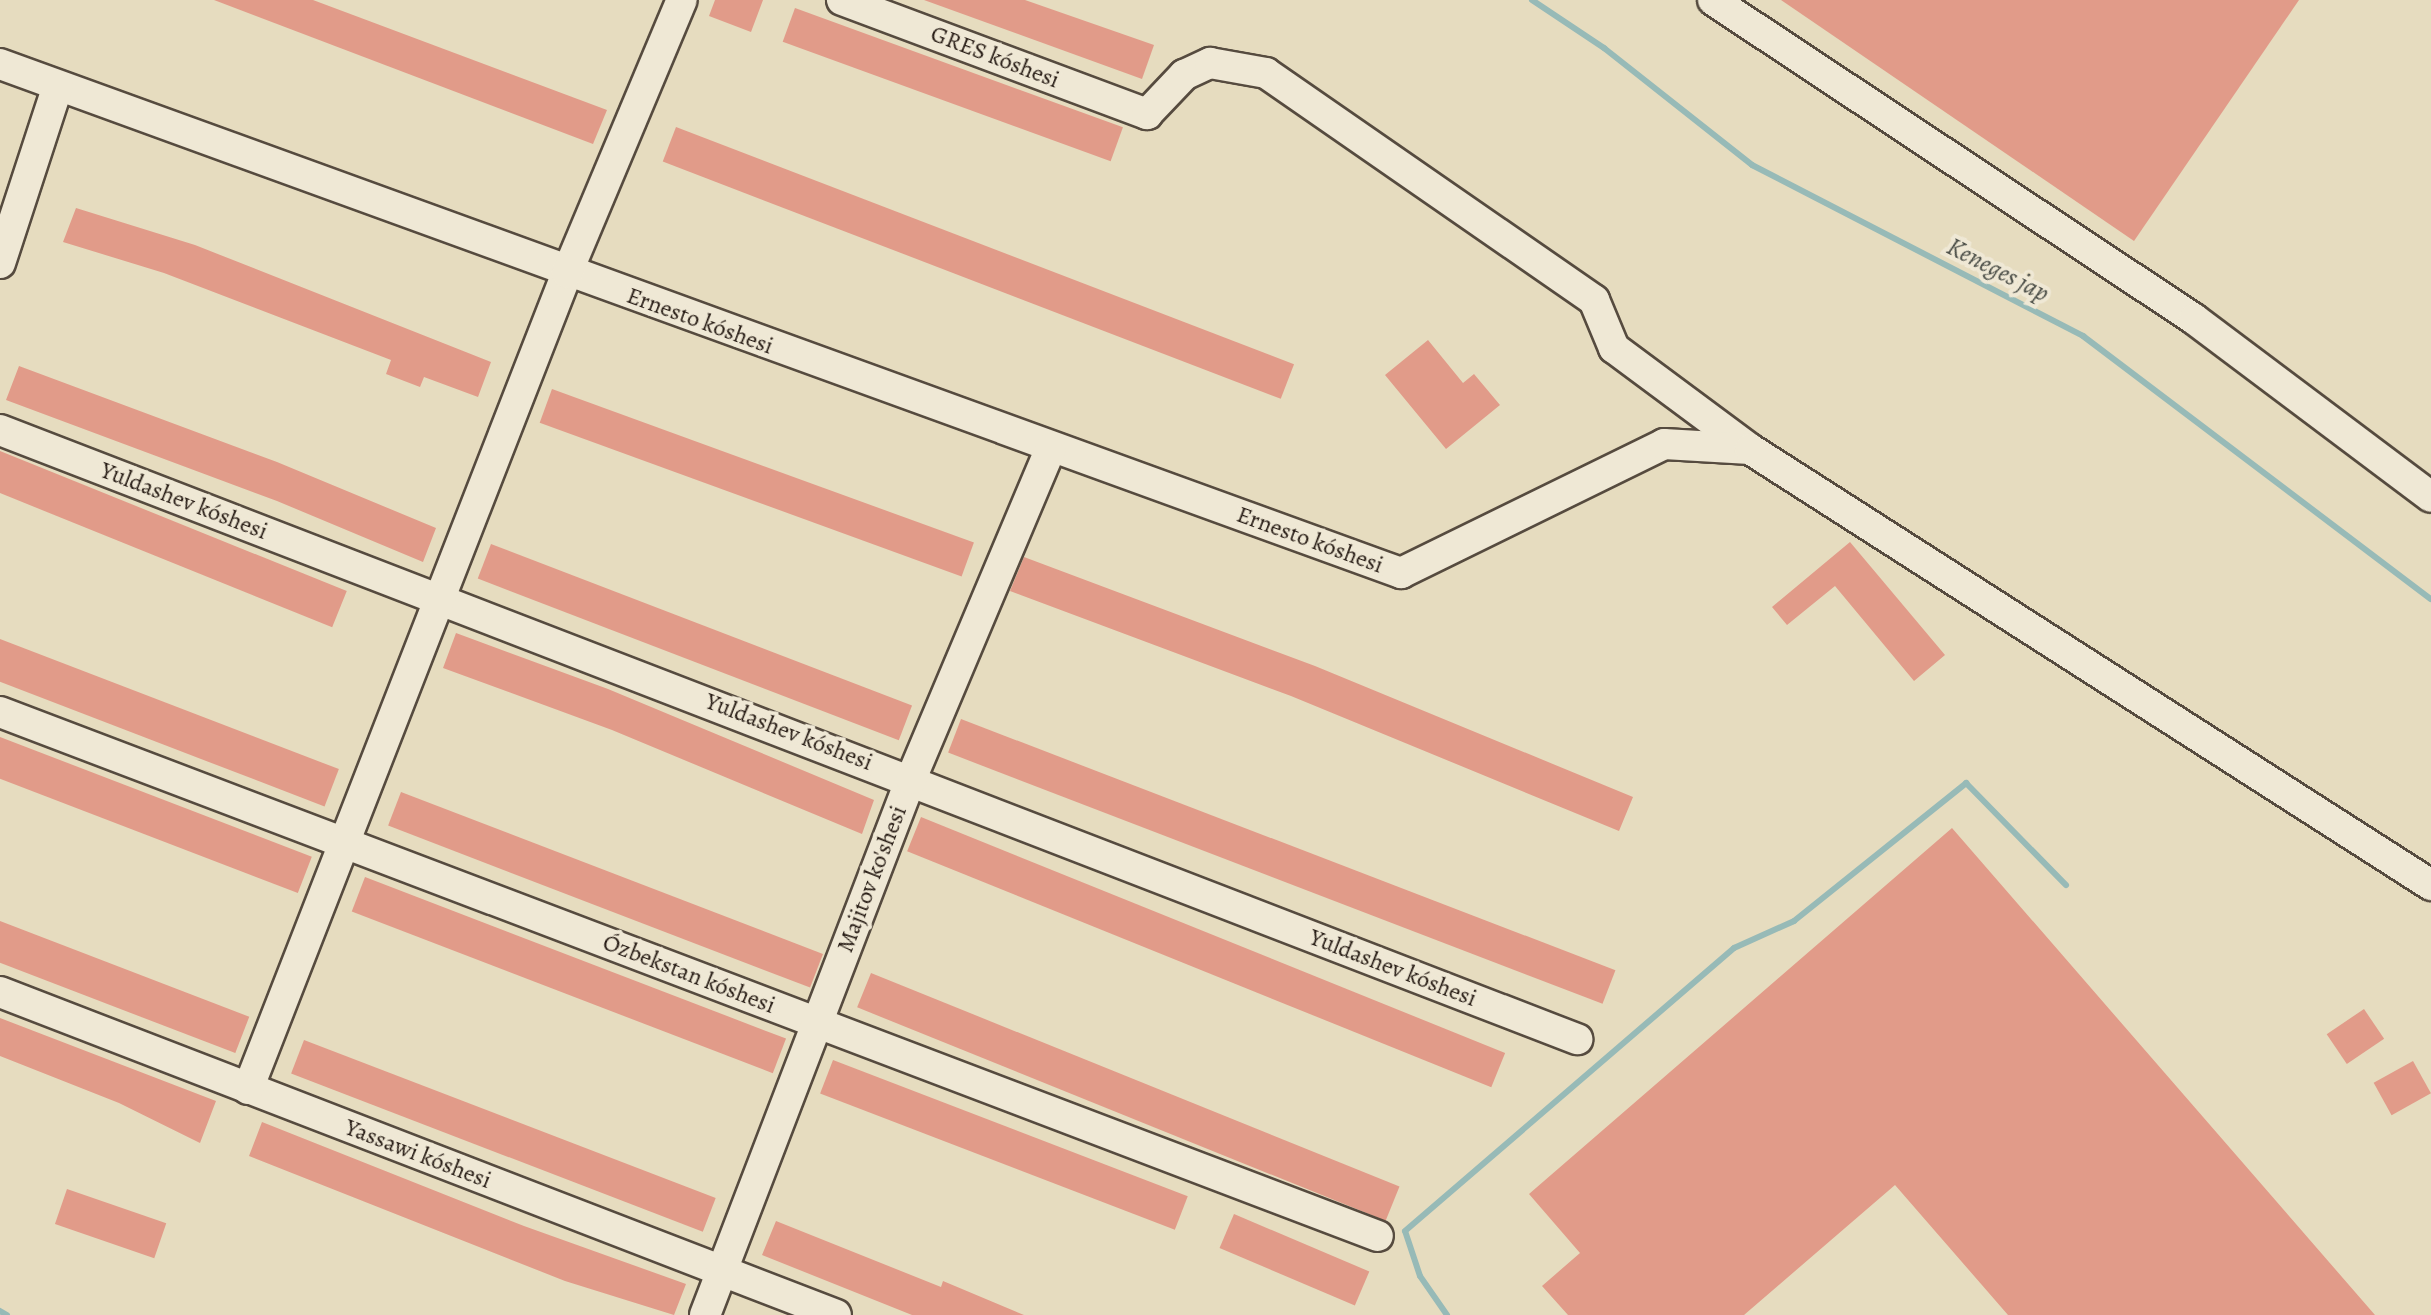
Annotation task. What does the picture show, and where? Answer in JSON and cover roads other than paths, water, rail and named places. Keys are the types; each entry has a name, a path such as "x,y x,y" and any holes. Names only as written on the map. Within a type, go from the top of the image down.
{"street":[{"path":"248,1089 567,273 682,0"},
{"name":"GRES kóshesi","path":"842,0 1147,114 1184,75 1210,63 1266,73 1594,300 1614,348 1750,449"},
{"path":"1713,0 2194,319 2431,497"},
{"name":"Ernesto kóshesi","path":"0,64 567,273 1401,573 1664,444 1750,449"},
{"path":"0,263 58,86"},
{"name":"Yuldashev kóshesi","path":"0,430 911,779 1577,1039"},
{"name":"Majitov ko'shesi","path":"705,1315 911,779 1051,448"},
{"path":"1750,449 2431,885"},
{"name":"Ózbekstan kóshesi","path":"0,712 1378,1236"},
{"name":"Yassawi kóshesi","path":"0,992 836,1315"}],"waterway":[{"name":"Keneges jap","path":"1532,0 1604,48 1752,165 2083,336 2431,599"},
{"path":"1447,1315 1420,1276 1405,1231 1734,948 1794,921 1966,783 2066,885"},
{"path":"0,1311 7,1315"}]}
